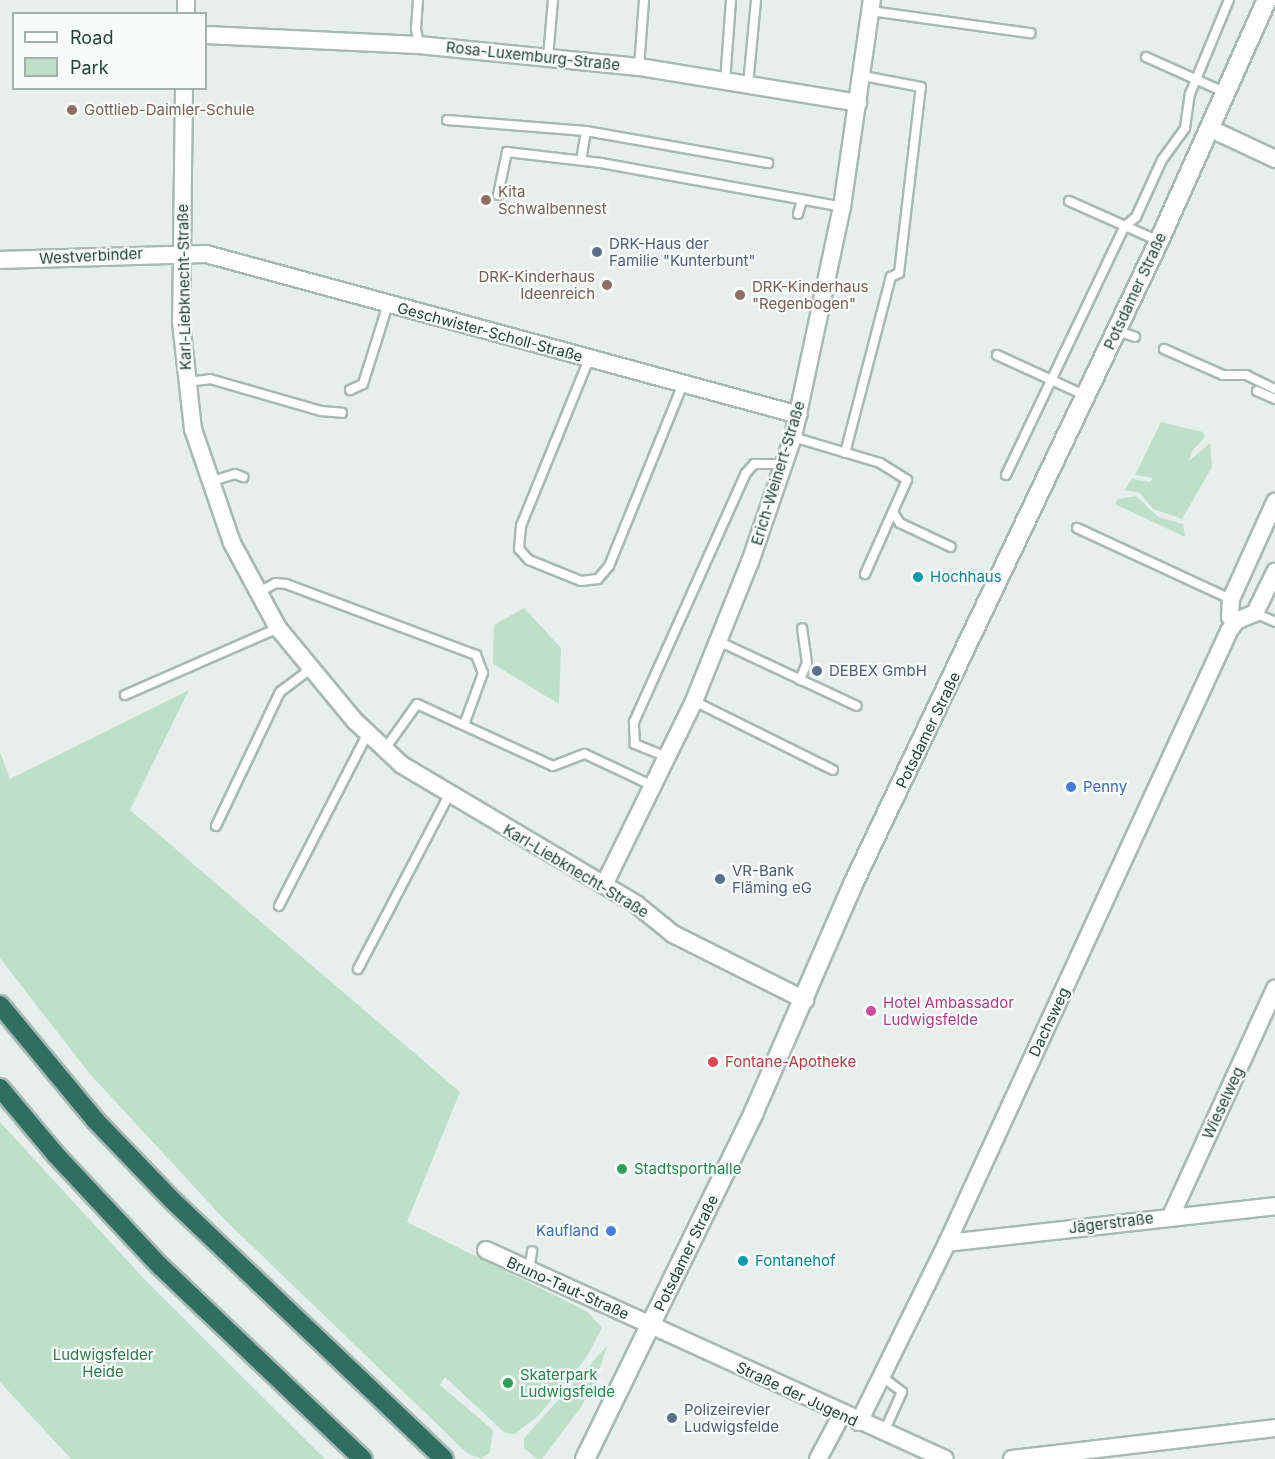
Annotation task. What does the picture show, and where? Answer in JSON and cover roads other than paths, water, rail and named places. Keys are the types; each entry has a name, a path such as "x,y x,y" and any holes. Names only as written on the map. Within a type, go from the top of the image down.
{"highway":[{"path":"0,1005 95,1120 173,1201 444,1459"},
{"path":"0,1088 56,1155 160,1266 363,1459"}],"main road":[{"name":"Potsdamer Straße","path":"585,1459 805,1000 853,884 1117,331 1227,94 1267,0"}],"street":[{"name":"Erich-Weinert-Straße","path":"604,885 694,701 793,437 842,207 872,6"},
{"name":"Rosa-Luxemburg-Straße","path":"207,34 419,45 639,66 858,103"},
{"name":"Karl-Liebknecht-Straße","path":"184,90 182,253 186,382 192,429 208,482 257,593 278,628 310,669 368,733 402,765 604,885 673,934 805,1000"},
{"path":"1211,129 1275,159"},
{"name":"Westverbinder","path":"0,260 182,253"},
{"name":"Geschwister-Scholl-Straße","path":"182,253 206,254 682,386 799,415"},
{"path":"1275,502 1231,599 1230,617 1236,621 1255,613 1275,572"},
{"name":"Dachsweg","path":"859,1422 947,1243 1236,621"},
{"name":"Wieselweg","path":"1172,1216 1275,989"},
{"name":"Jägerstraße","path":"947,1243 1275,1206"},
{"name":"Bruno-Taut-Straße","path":"486,1250 529,1271 624,1311 650,1326"},
{"name":"Straße der Jugend","path":"650,1326 945,1459"},
{"path":"818,1459 842,1414"},
{"path":"1012,1459 1275,1428"}],"lane":[{"path":"418,0 416,29 419,45"},
{"path":"548,57 553,0"},
{"path":"639,66 644,0"},
{"path":"725,82 731,0"},
{"path":"748,86 756,0"},
{"path":"1006,476 1125,226 1136,217 1162,160 1185,128 1196,80 1229,0"},
{"path":"872,6 1030,33"},
{"path":"1146,57 1227,94"},
{"path":"846,453 891,277 899,273 921,87 863,76"},
{"path":"447,120 586,131 768,163"},
{"path":"581,160 586,131"},
{"path":"498,195 507,152 581,160 842,207"},
{"path":"798,214 802,200"},
{"path":"1069,201 1159,241"},
{"path":"350,390 363,384 388,304"},
{"path":"1117,331 1135,337"},
{"path":"1164,349 1223,375 1246,375 1275,389"},
{"path":"997,355 1086,396"},
{"path":"589,359 521,526 519,549 529,560 581,581 598,579 609,566 682,386"},
{"path":"186,382 210,379 321,411 342,413"},
{"path":"1257,391 1275,399"},
{"path":"793,437 880,463 907,480 865,574"},
{"path":"667,757 635,744 634,722 746,473 754,464 784,464"},
{"path":"208,482 235,474 243,477"},
{"path":"893,512 900,523 951,546"},
{"path":"1077,528 1231,599"},
{"path":"257,593 276,583 286,584 476,655 483,673 464,725"},
{"path":"1255,613 1275,622"},
{"path":"125,695 278,628"},
{"path":"800,680 807,663 802,628"},
{"path":"718,641 857,706"},
{"path":"216,826 280,692 310,669"},
{"path":"694,701 833,770"},
{"path":"385,749 417,704 553,766 585,754 654,786"},
{"path":"279,906 368,733"},
{"path":"358,969 450,793"},
{"path":"529,1271 532,1251"},
{"path":"880,1376 902,1392 884,1433"}],"place":[{"name":"Gottlieb-Daimler-Schule","path":"72,110"},
{"name":"Kita Schwalbennest","path":"486,200"},
{"name":"DRK-Haus der Familie \"Kunterbunt\"","path":"597,252"},
{"name":"DRK-Kinderhaus Ideenreich","path":"607,285"},
{"name":"DRK-Kinderhaus \"Regenbogen\"","path":"740,295"},
{"name":"Hochhaus","path":"918,577"},
{"name":"DEBEX GmbH","path":"817,671"},
{"name":"Penny","path":"1071,787"},
{"name":"VR-Bank Fläming eG","path":"720,879"},
{"name":"Hotel Ambassador Ludwigsfelde","path":"871,1011"},
{"name":"Fontane-Apotheke","path":"713,1062"},
{"name":"Stadtsporthalle","path":"622,1169"},
{"name":"Kaufland","path":"611,1231"},
{"name":"Fontanehof","path":"743,1261"},
{"name":"Skaterpark Ludwigsfelde","path":"508,1383"},
{"name":"Polizeirevier Ludwigsfelde","path":"672,1418"}],"park label":[{"name":"Ludwigsfelder Heide","path":"103,1362"}]}
